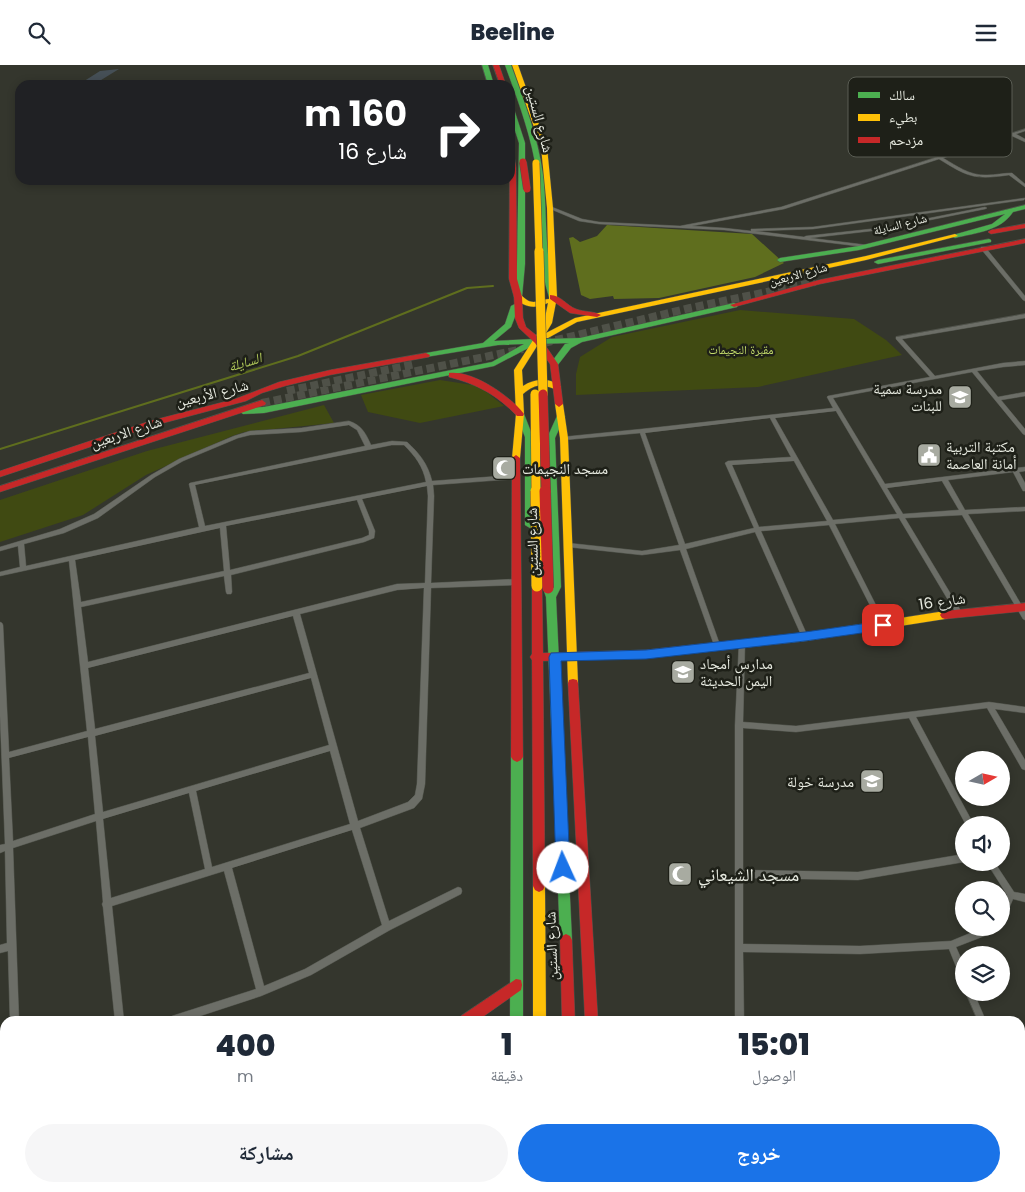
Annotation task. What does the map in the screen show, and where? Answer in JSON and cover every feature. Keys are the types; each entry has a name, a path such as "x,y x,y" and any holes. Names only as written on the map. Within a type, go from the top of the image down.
{"main road":[{"path":"485,65 490,80"},
{"name":"شارع الستين","path":"496,65 501,80"},
{"name":"شارع الستين","path":"508,65 513,80"},
{"name":"شارع الستين","path":"515,65 544,147 550,208 552,297"},
{"name":"شارع الستين","path":"515,85 529,124 536,163 545,437 543,592 535,657 540,1016"},
{"name":"شارع الستين","path":"515,121 522,143 523,162 526,173 532,261 536,437 543,592 555,657 569,1016"},
{"path":"486,344 508,325 518,297 521,280 521,172 523,162"},
{"path":"536,163 540,174 546,279 552,297 548,323 518,370 520,414 528,437 531,588 543,592 556,587 551,438 561,416"},
{"path":"513,185 513,279 518,297 521,325 538,341 554,364 564,438 572,656 592,1016"},
{"name":"شارع السايلة","path":"780,260 865,246 1010,211 1025,201"},
{"path":"243,411 264,411 354,390 446,374 502,361 523,346 538,341 566,324 597,315 866,258 964,235 1000,223 1008,217 1010,211"},
{"path":"964,235 979,235 1001,229 1025,226"},
{"path":"964,235 980,246"},
{"name":"شارع الاربعين","path":"238,400 258,391 346,370 486,344 580,340 760,299 819,282 1025,236"},
{"name":"شارع الاربعين","path":"866,258 814,276 980,246 1025,241"},
{"path":"518,297 526,304 532,305 546,303 552,297"},
{"path":"552,297 573,311 597,315"},
{"path":"566,324 565,331 568,335 580,340"},
{"path":"554,364 568,346 580,340"},
{"path":"486,344 497,346 503,351 502,361"},
{"path":"446,374 484,382 494,387 520,414"},
{"path":"520,392 529,383 540,381 550,382 557,387"},
{"name":"شارع الأربعين","path":"0,474 153,423 238,400 261,400"},
{"name":"شارع الاربعين","path":"0,489 160,436 243,411 261,400"},
{"name":"شارع الستين","path":"516,1016 517,581 515,477 520,414"},
{"name":"شارع 16","path":"535,657 646,654 805,637 959,613 1023,611"},
{"path":"473,1016 516,985"}],"street":[{"path":"1012,134 1025,130"},
{"path":"1012,134 1025,141"},
{"path":"680,227 782,208 943,157"},
{"path":"940,158 972,176 979,178 1010,174 1025,185"},
{"path":"738,231 813,228 1025,201"},
{"path":"788,238 891,227 1025,201"},
{"path":"550,208 580,220 599,223 738,231 865,246"},
{"path":"980,246 1025,299"},
{"path":"934,378 898,338 1025,316"},
{"path":"959,613 830,397 1025,363"},
{"path":"974,371 1025,431"},
{"path":"998,399 1025,395"},
{"path":"564,438 837,409"},
{"path":"772,417 830,521 883,625"},
{"path":"0,549 62,531 96,516 153,476 182,460 250,433 302,430 348,423 356,425 361,429 368,446"},
{"path":"642,431 717,645"},
{"path":"106,904 355,826 411,805 419,797 422,785 430,483 424,462 404,443 368,446 192,484 202,529"},
{"path":"795,459 728,463 805,637"},
{"path":"883,486 1025,469"},
{"path":"1015,470 1025,489"},
{"path":"0,574 202,529 430,483 515,477"},
{"path":"944,479 1023,611"},
{"path":"78,605 228,573 372,536 372,531 359,498"},
{"path":"568,545 642,553 683,547 758,529 830,521 1025,509"},
{"path":"223,525 229,591"},
{"path":"20,543 23,568"},
{"path":"72,558 100,816 106,904 118,1016"},
{"path":"84,666 397,587 517,581"},
{"path":"296,613 332,747 387,927"},
{"path":"0,625 14,1016"},
{"path":"739,1016 739,725 742,643"},
{"path":"6,756 312,675"},
{"path":"739,725 796,729 988,705 1025,710"},
{"path":"988,705 1025,767"},
{"path":"911,714 965,816"},
{"path":"0,849 100,816 332,747"},
{"path":"192,789 209,871"},
{"path":"740,874 858,876 955,860"},
{"path":"227,866 261,992"},
{"path":"996,871 1011,895 1025,898"},
{"path":"187,1016 261,992 308,972 387,927 458,891"},
{"path":"740,948 860,950 951,945 974,936"},
{"path":"951,945 955,955"},
{"path":"0,949 11,946"},
{"path":"973,1001 980,1016"}],"green space":[{"name":"مقبرة النجيمات","path":"740,310 854,319 886,340 902,355 758,387 576,395 576,374 580,357 612,337"},
{"path":"440,380 479,386 504,406 420,423 368,412 361,395"},
{"path":"324,405 334,423 244,432 232,436 146,475 83,515 0,542 0,500 147,451"}],"shaded area":[{"path":"607,225 752,234 784,263 755,277 659,298 614,299 613,296 590,299 581,295 569,238 573,237 580,242 597,236"}],"building":[{"path":"119,69 101,80 86,80 100,71"}],"waterway":[{"name":"السايلة","path":"0,449 298,356 467,288 493,286"}],"tunnel":[{"path":"544,343 690,308 815,282"},
{"path":"262,403 523,349"},
{"path":"287,391 415,364"}],"traffic: fast":[{"path":"485,65 490,80"},
{"path":"508,65 513,80"},
{"path":"515,85 527,119 538,162 543,253 548,283 553,297"},
{"path":"515,121 522,143 521,264 518,297"},
{"path":"780,260 859,248 1025,207"},
{"path":"955,236 978,231 1001,222 1010,211"},
{"path":"878,262 989,241"},
{"path":"426,355 498,343 580,340 734,305"},
{"path":"486,344 508,325 515,306"},
{"path":"243,411 264,410 494,364 545,336"},
{"path":"554,364 568,346 580,340"},
{"path":"520,414 529,437 530,525"},
{"path":"551,597 556,587 551,438 561,416"},
{"path":"548,588 551,597 566,940"},
{"path":"516,1016 517,757"}],"traffic: slow":[{"path":"515,65 544,147 550,208 553,297 548,323 518,370 520,414 516,458"},
{"path":"536,163 543,394"},
{"path":"545,336 575,320 866,258 955,236"},
{"path":"518,297 531,305 547,301"},
{"path":"520,392 538,382 552,384 557,387"},
{"path":"535,394 537,586"},
{"path":"559,404 564,438 573,683"},
{"path":"729,645 805,637 945,615"},
{"path":"539,886 540,1016"}],"traffic: jam":[{"path":"496,65 501,80"},
{"path":"523,162 527,189"},
{"path":"513,185 513,279 518,297 519,318 523,328 538,341 554,364 559,404"},
{"path":"991,232 1025,226"},
{"path":"734,305 819,282 1025,241"},
{"path":"553,297 573,311 597,315"},
{"path":"238,400 259,391 306,378 355,367 426,355"},
{"path":"452,375 481,384 505,399 520,414"},
{"path":"543,394 548,588"},
{"path":"0,474 153,423 243,399"},
{"path":"0,489 262,403"},
{"path":"516,458 517,757"},
{"path":"537,586 539,886"},
{"path":"945,615 1025,607"},
{"path":"535,657 646,654 729,645"},
{"path":"573,683 592,1016"},
{"path":"566,940 569,1016"},
{"path":"473,1016 516,985"}],"place":[{"name":"مدرسة سمية للبنات","path":"960,397"},
{"name":"مكتبة التربية أمانة العاصمة","path":"929,455"},
{"name":"مسجد النجيمات","path":"504,468"},
{"name":"مدارس أمجاد اليمن الحديثة","path":"683,672"},
{"name":"مدرسة خولة","path":"872,781"},
{"name":"مسجد الشيعاني","path":"680,874"}],"route":[{"path":"563,868 555,657 646,654 805,637 883,625"}]}
